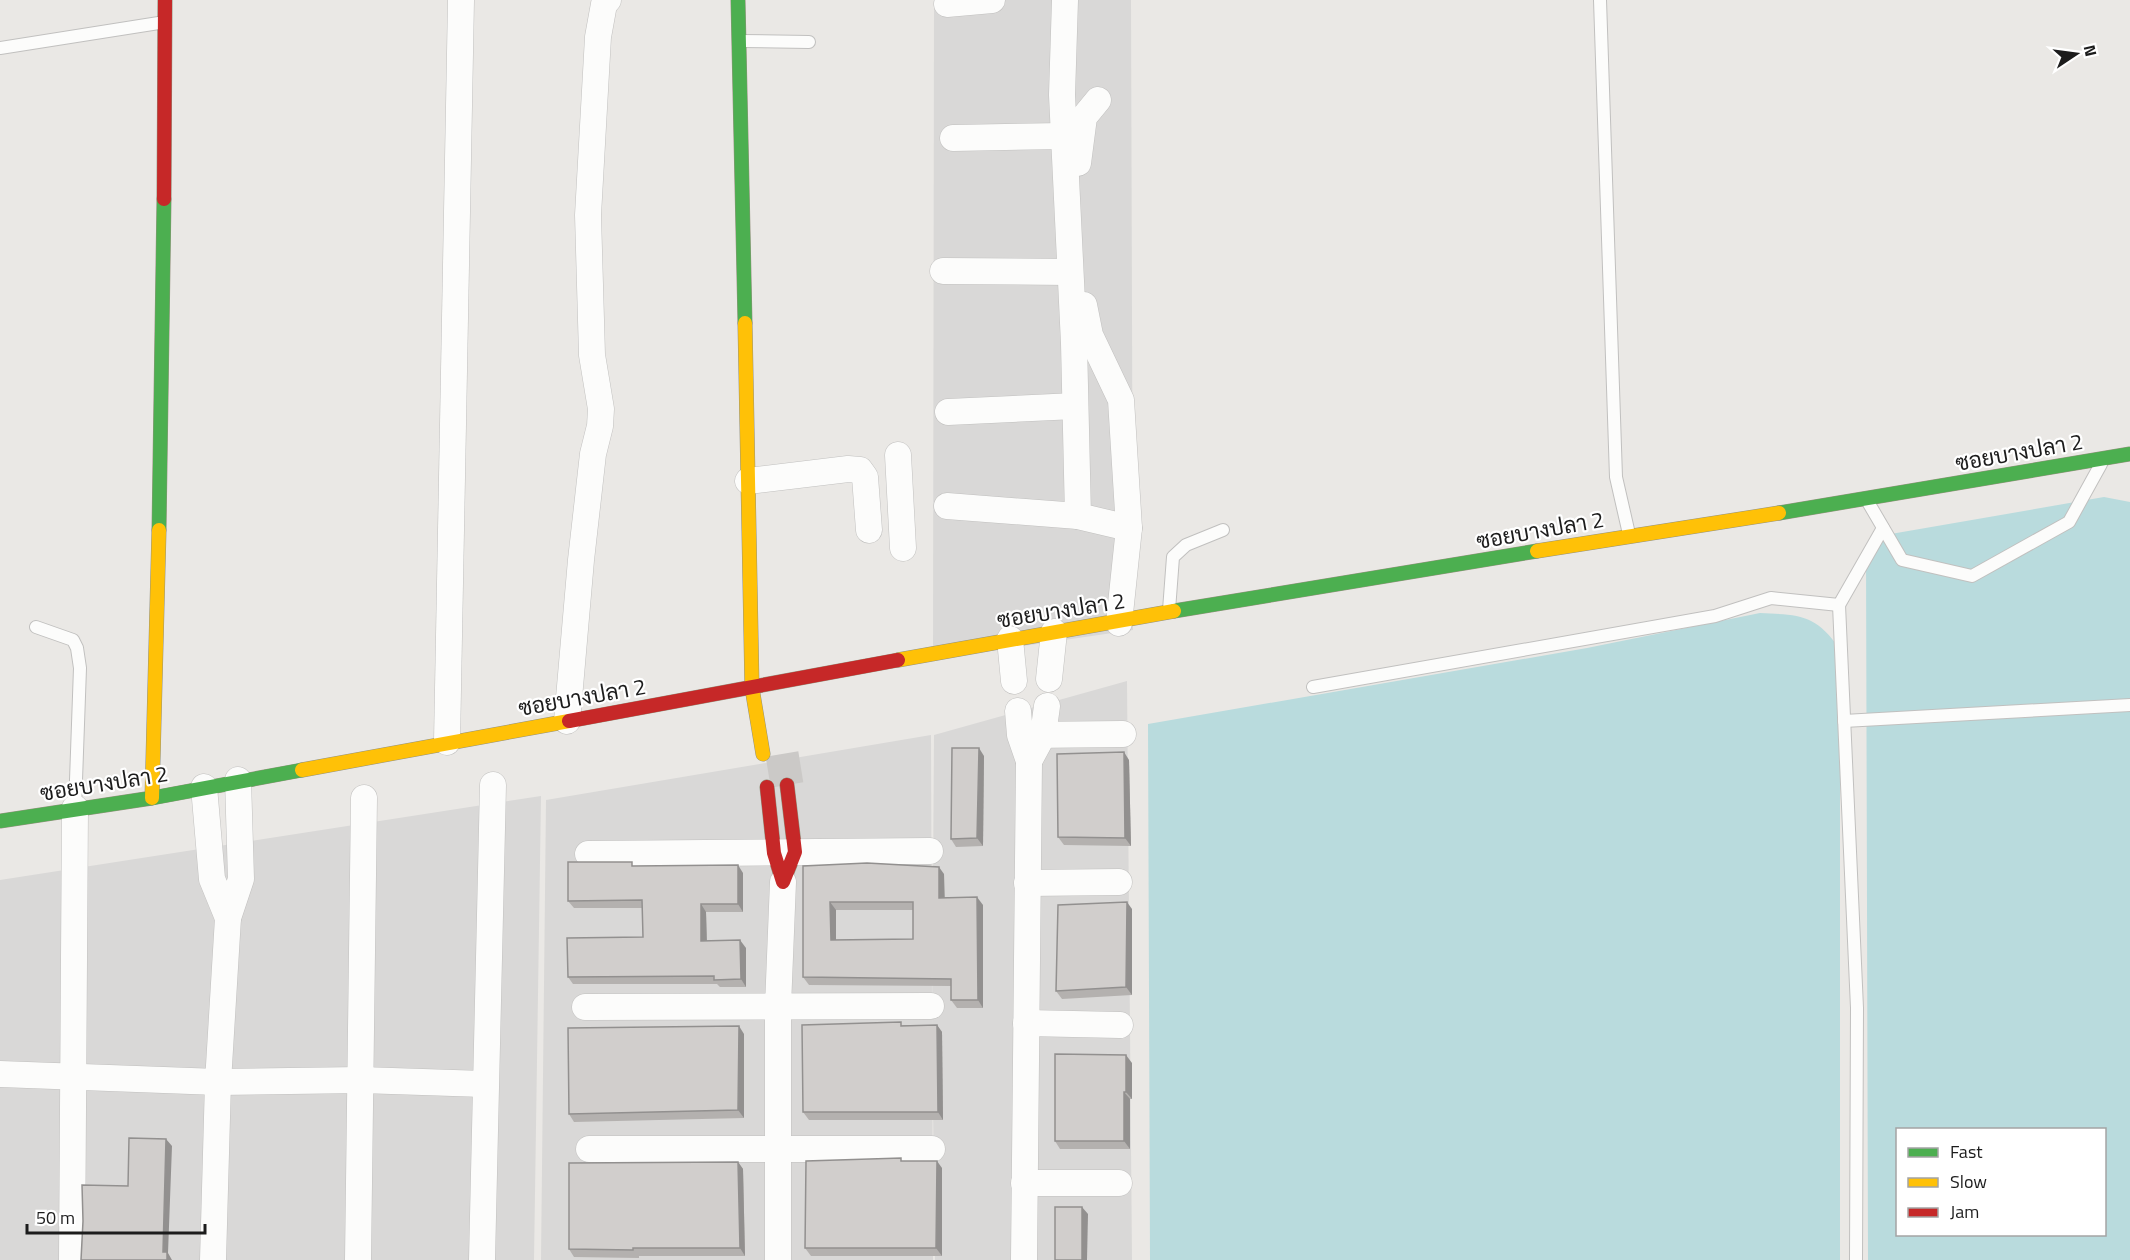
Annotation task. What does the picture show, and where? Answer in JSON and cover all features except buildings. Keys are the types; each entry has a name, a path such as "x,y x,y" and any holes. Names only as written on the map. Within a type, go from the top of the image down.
{"street":[{"path":"152,798 163,378 165,0"},
{"path":"447,742 461,0"},
{"path":"567,721 581,560 593,454 600,426 601,409 592,356 588,215 598,37 604,4 608,0"},
{"path":"738,0 752,688 763,754"},
{"path":"947,4 992,0"},
{"path":"1065,0 1062,95 1078,516"},
{"path":"1098,100 1084,117 1078,158 1084,306 1089,335 1122,400 1128,528 1119,622"},
{"path":"953,138 1064,136"},
{"path":"943,272 1070,272"},
{"path":"948,412 1075,406"},
{"name":"ซอยบางปลา 2","path":"0,821 152,798 238,780 752,688 776,689 1010,639 1630,535 1867,500 2130,454"},
{"path":"898,455 903,548"},
{"path":"748,481 848,469 860,470 865,477 869,530"},
{"path":"867,505 901,502"},
{"path":"947,506 1078,516 1128,528"},
{"path":"1049,679 1054,632"},
{"path":"1010,639 1014,681"},
{"path":"1024,1260 1029,760 1027,727 1047,706"},
{"path":"1027,727 1123,734"},
{"path":"213,1260 218,1082 228,918 241,879 238,780"},
{"path":"778,1260 778,1006 787,784"},
{"path":"482,1260 484,1084 493,785"},
{"path":"204,787 212,879 228,918"},
{"path":"767,788 784,853 783,882"},
{"path":"358,1260 364,798"},
{"path":"72,1260 75,808"},
{"path":"588,854 930,851"},
{"path":"1027,883 1119,882"},
{"path":"585,1007 932,1006"},
{"path":"1026,1023 1120,1025"},
{"path":"0,1074 218,1082 361,1080 484,1084"},
{"path":"590,1149 932,1149"},
{"path":"1024,1184 1119,1183"}],"lane":[{"path":"1600,0 1616,477 1630,535"},
{"path":"0,48 165,22"},
{"path":"739,41 809,42"},
{"path":"1867,500 1902,560 1972,576 2069,522 2104,458"},
{"path":"1856,1260 1857,1008 1839,604 1883,528"},
{"path":"1169,613 1173,557 1186,545 1223,530"},
{"path":"1313,687 1715,616 1771,598 1839,604"},
{"path":"36,627 73,640 77,648 80,668 75,808"},
{"path":"1844,721 2130,705"}],"shaded area":[{"path":"934,0 1131,0 1133,630 933,659"},
{"path":"1127,681 1132,1260 935,1260 932,1029 934,735"},
{"path":"931,735 933,1260 541,1260 546,800"},
{"path":"541,796 534,1260 0,1260 0,880"}],"water":[{"path":"2104,497 2130,502 2130,1260 1868,1260 1866,550 1885,535"},
{"path":"1760,613 1797,616 1815,623 1831,637 1840,649 1840,1260 1150,1260 1148,724 1587,648"}],"tunnel":[{"path":"782,754 787,785"}],"traffic: fast":[{"path":"738,0 745,323"},
{"path":"159,530 164,199"},
{"path":"1779,513 2130,454"},
{"path":"1174,611 1537,551"},
{"path":"0,821 152,798 302,770"}],"traffic: slow":[{"path":"745,323 752,688 763,754"},
{"path":"1537,551 1779,513"},
{"path":"152,798 159,530"},
{"path":"898,660 1174,611"},
{"path":"302,770 569,721"}],"traffic: jam":[{"path":"164,199 165,0"},
{"path":"569,721 898,660"},
{"path":"767,787 774,853 783,882 795,852 787,785"}]}
